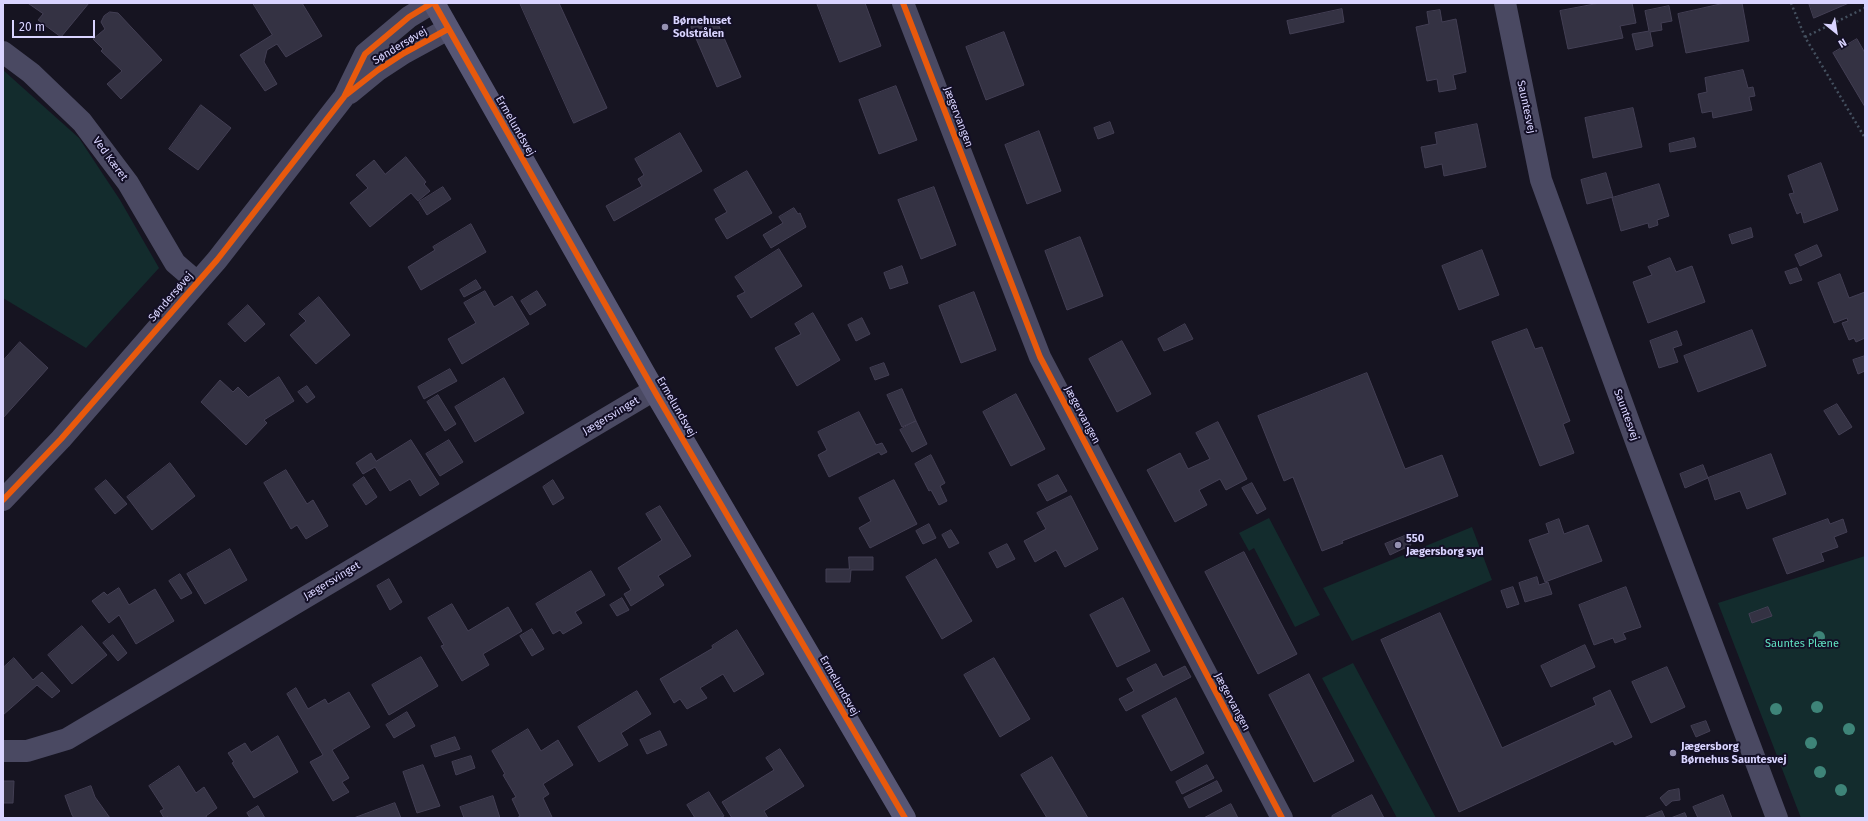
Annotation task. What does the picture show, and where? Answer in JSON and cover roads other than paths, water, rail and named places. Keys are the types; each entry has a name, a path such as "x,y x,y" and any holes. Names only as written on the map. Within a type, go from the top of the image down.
{"street":[{"name":"Ermelundsvej","path":"433,3 654,390 905,818"},
{"name":"Søndersøvej","path":"3,500 61,439 217,260 344,97 365,54 409,17 433,3"},
{"name":"Jægervangen","path":"903,3 1040,357 1282,818"},
{"name":"Sauntesvej","path":"1504,3 1541,180 1638,447 1777,818"},
{"name":"Søndersøvej","path":"344,97 378,70 404,53 448,30"},
{"name":"Ved Kæret","path":"3,52 31,72 82,122 128,183 175,263 197,282"},
{"name":"Jægersvinget","path":"3,751 27,751 67,739 654,390"}],"place":[{"name":"Børnehuset Solstrålen","path":"665,27"},
{"name":"550 Jægersborg syd","path":"1398,545"},
{"name":"Jægersborg Børnehus Sauntesvej","path":"1673,753"}],"park label":[{"name":"Sauntes Plæne","path":"1802,644"}]}
